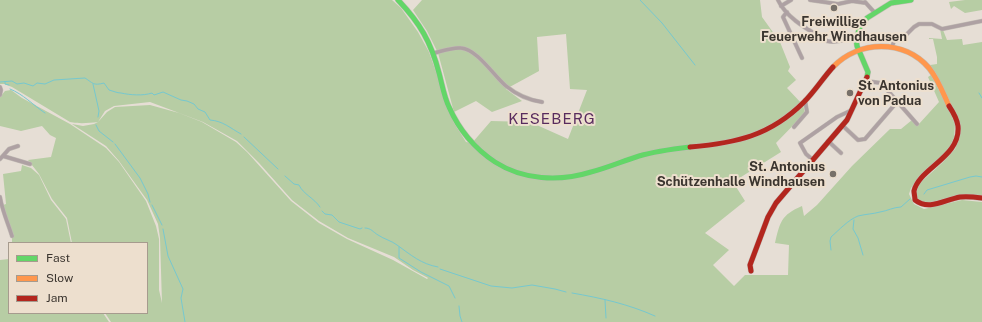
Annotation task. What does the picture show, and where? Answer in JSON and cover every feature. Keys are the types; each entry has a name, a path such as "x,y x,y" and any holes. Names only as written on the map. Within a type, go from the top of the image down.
{"main road":[{"path":"398,0 418,23 426,36 434,53 451,114 462,132 471,144 487,158 507,169 527,176 543,179 561,179 581,176 658,151 737,141 766,130 787,116 805,100 840,61 858,50 875,47 892,47 913,55 925,64 931,71 945,96 957,125 957,135 954,145 918,182 914,192 915,200 921,205 927,206 956,198 982,198"},
{"path":"751,270 750,265 776,203 847,120 866,82 868,72 858,50 856,39 860,27 867,18 891,3 911,0"}],"street":[{"path":"778,0 781,6 802,25 827,41 832,42 848,38 856,39"},
{"path":"781,6 791,0"},
{"path":"810,0 838,4 852,1 865,1 875,13"},
{"path":"787,12 783,17 802,58"},
{"path":"892,47 894,41 906,35 919,24 932,24 942,29 982,21"},
{"path":"434,53 457,48 466,49 474,54 498,78 522,97 542,102"},
{"path":"866,82 881,83 917,124"},
{"path":"0,87 0,95"},
{"path":"794,127 806,112 805,100"},
{"path":"842,125 858,140 865,139 897,102"},
{"path":"813,160 806,154 800,143 837,117 852,110"},
{"path":"828,141 841,153"},
{"path":"18,146 9,149 2,158 30,164"},
{"path":"0,197 0,206 5,213 12,236"}],"green space":[{"path":"0,0 392,0 401,8 418,32 429,52 454,123 466,142 472,143 491,121 530,122 568,139 587,90 570,89 566,34 537,37 539,71 506,89 522,101 492,112 476,101 454,112 438,53 427,31 413,10 422,0 760,0 762,17 780,42 790,67 788,71 796,80 787,88 803,105 805,113 776,143 781,152 733,182 745,201 705,233 729,250 713,265 734,286 745,275 788,275 789,245 775,243 782,220 795,209 802,206 804,216 817,205 852,166 890,129 901,129 912,120 918,125 939,102 928,77 931,75 951,113 955,125 954,138 949,149 916,181 909,194 914,204 924,209 962,200 982,202 982,322 111,322 106,314 148,314 148,242 72,242 67,218 52,199 39,174 28,160 51,157 56,138 50,135 42,126 21,131 0,126 0,97 5,91 11,90 22,98 70,124 106,148 119,162 146,201 156,226 159,239 159,290 162,303 160,238 158,224 147,200 119,161 106,146 72,124 83,126 98,122 70,122 12,87 0,84","holes":["150,102 203,122 237,141 292,200 319,221 348,238 394,257 428,278 427,279 393,260 347,239 319,223 291,201 247,152 236,142 202,122 179,113 150,105 115,107 107,112 98,122 105,111 114,106"]},
{"path":"982,0 982,10 965,13 954,6 951,9 949,2"},
{"path":"940,29 943,30 947,40 962,39 963,45 982,42 982,195 962,195 931,202 923,202 918,199 916,192 920,183 955,149 960,136 959,120 930,65 937,64 937,57 933,39 929,38 942,39"},
{"path":"22,165 31,168 39,175 51,200 66,219 71,242 12,242 12,236 3,205 6,204 3,174 21,171"},
{"path":"8,259 8,314 104,314 109,322 0,322 0,260"}],"waterway":[{"path":"640,0 662,23 695,65"},
{"path":"0,82 12,81 17,84 24,83 33,86 37,83 45,84 54,80 85,78 95,84 104,83 109,90 118,93 136,95 152,93 154,95 163,92 194,104 198,109 205,112 210,120 223,123 241,134"},
{"path":"5,82 5,84 9,85"},
{"path":"93,84 99,111 98,117"},
{"path":"10,89 24,97 45,113"},
{"path":"979,93 982,98"},
{"path":"96,125 99,131 113,142"},
{"path":"244,137 278,169"},
{"path":"115,144 140,178 148,194 150,202"},
{"path":"285,176 294,184 299,185 303,191 320,207"},
{"path":"924,194 927,190 970,177 982,177"},
{"path":"831,250 831,237 851,220 858,216 901,207 910,199"},
{"path":"152,205 162,225"},
{"path":"322,211 325,214 332,215 339,222 360,229 362,228"},
{"path":"854,220 853,229 858,238 863,255"},
{"path":"365,228 370,229 421,261 438,267"},
{"path":"163,229 168,256 183,289 181,298 185,322"},
{"path":"399,247 399,258 421,272 449,286 455,298"},
{"path":"440,269 491,286 512,288 532,285 566,292"},
{"path":"572,293 614,302 655,316"},
{"path":"605,300 606,318"},
{"path":"459,306 462,322"}],"traffic: fast":[{"path":"398,0 419,25 428,42 436,62 446,99 462,131 487,157 506,168 517,173 542,178 566,177 597,170 645,154 690,147"},
{"path":"867,77 868,72 857,46 856,39 860,27 867,18 891,3 911,0"}],"traffic: slow":[{"path":"833,67 844,58 855,52 868,48 881,46 907,52 919,59 929,68 938,81 949,106"}],"traffic: jam":[{"path":"690,147 722,143 752,136 778,123 804,102 833,67"},
{"path":"751,271 750,265 768,217 776,203 847,120 867,77"},
{"path":"949,106 955,116 958,126 957,137 947,154 917,183 914,191 915,200 926,205 931,205 960,197 982,198"}],"place":[{"name":"Freiwillige Feuerwehr Windhausen","path":"834,8"},
{"name":"St. Antonius von Padua","path":"850,93"},
{"name":"St. Antonius Schützenhalle Windhausen","path":"833,174"}],"district":[{"name":"KESEBERG","path":"552,119"}]}
